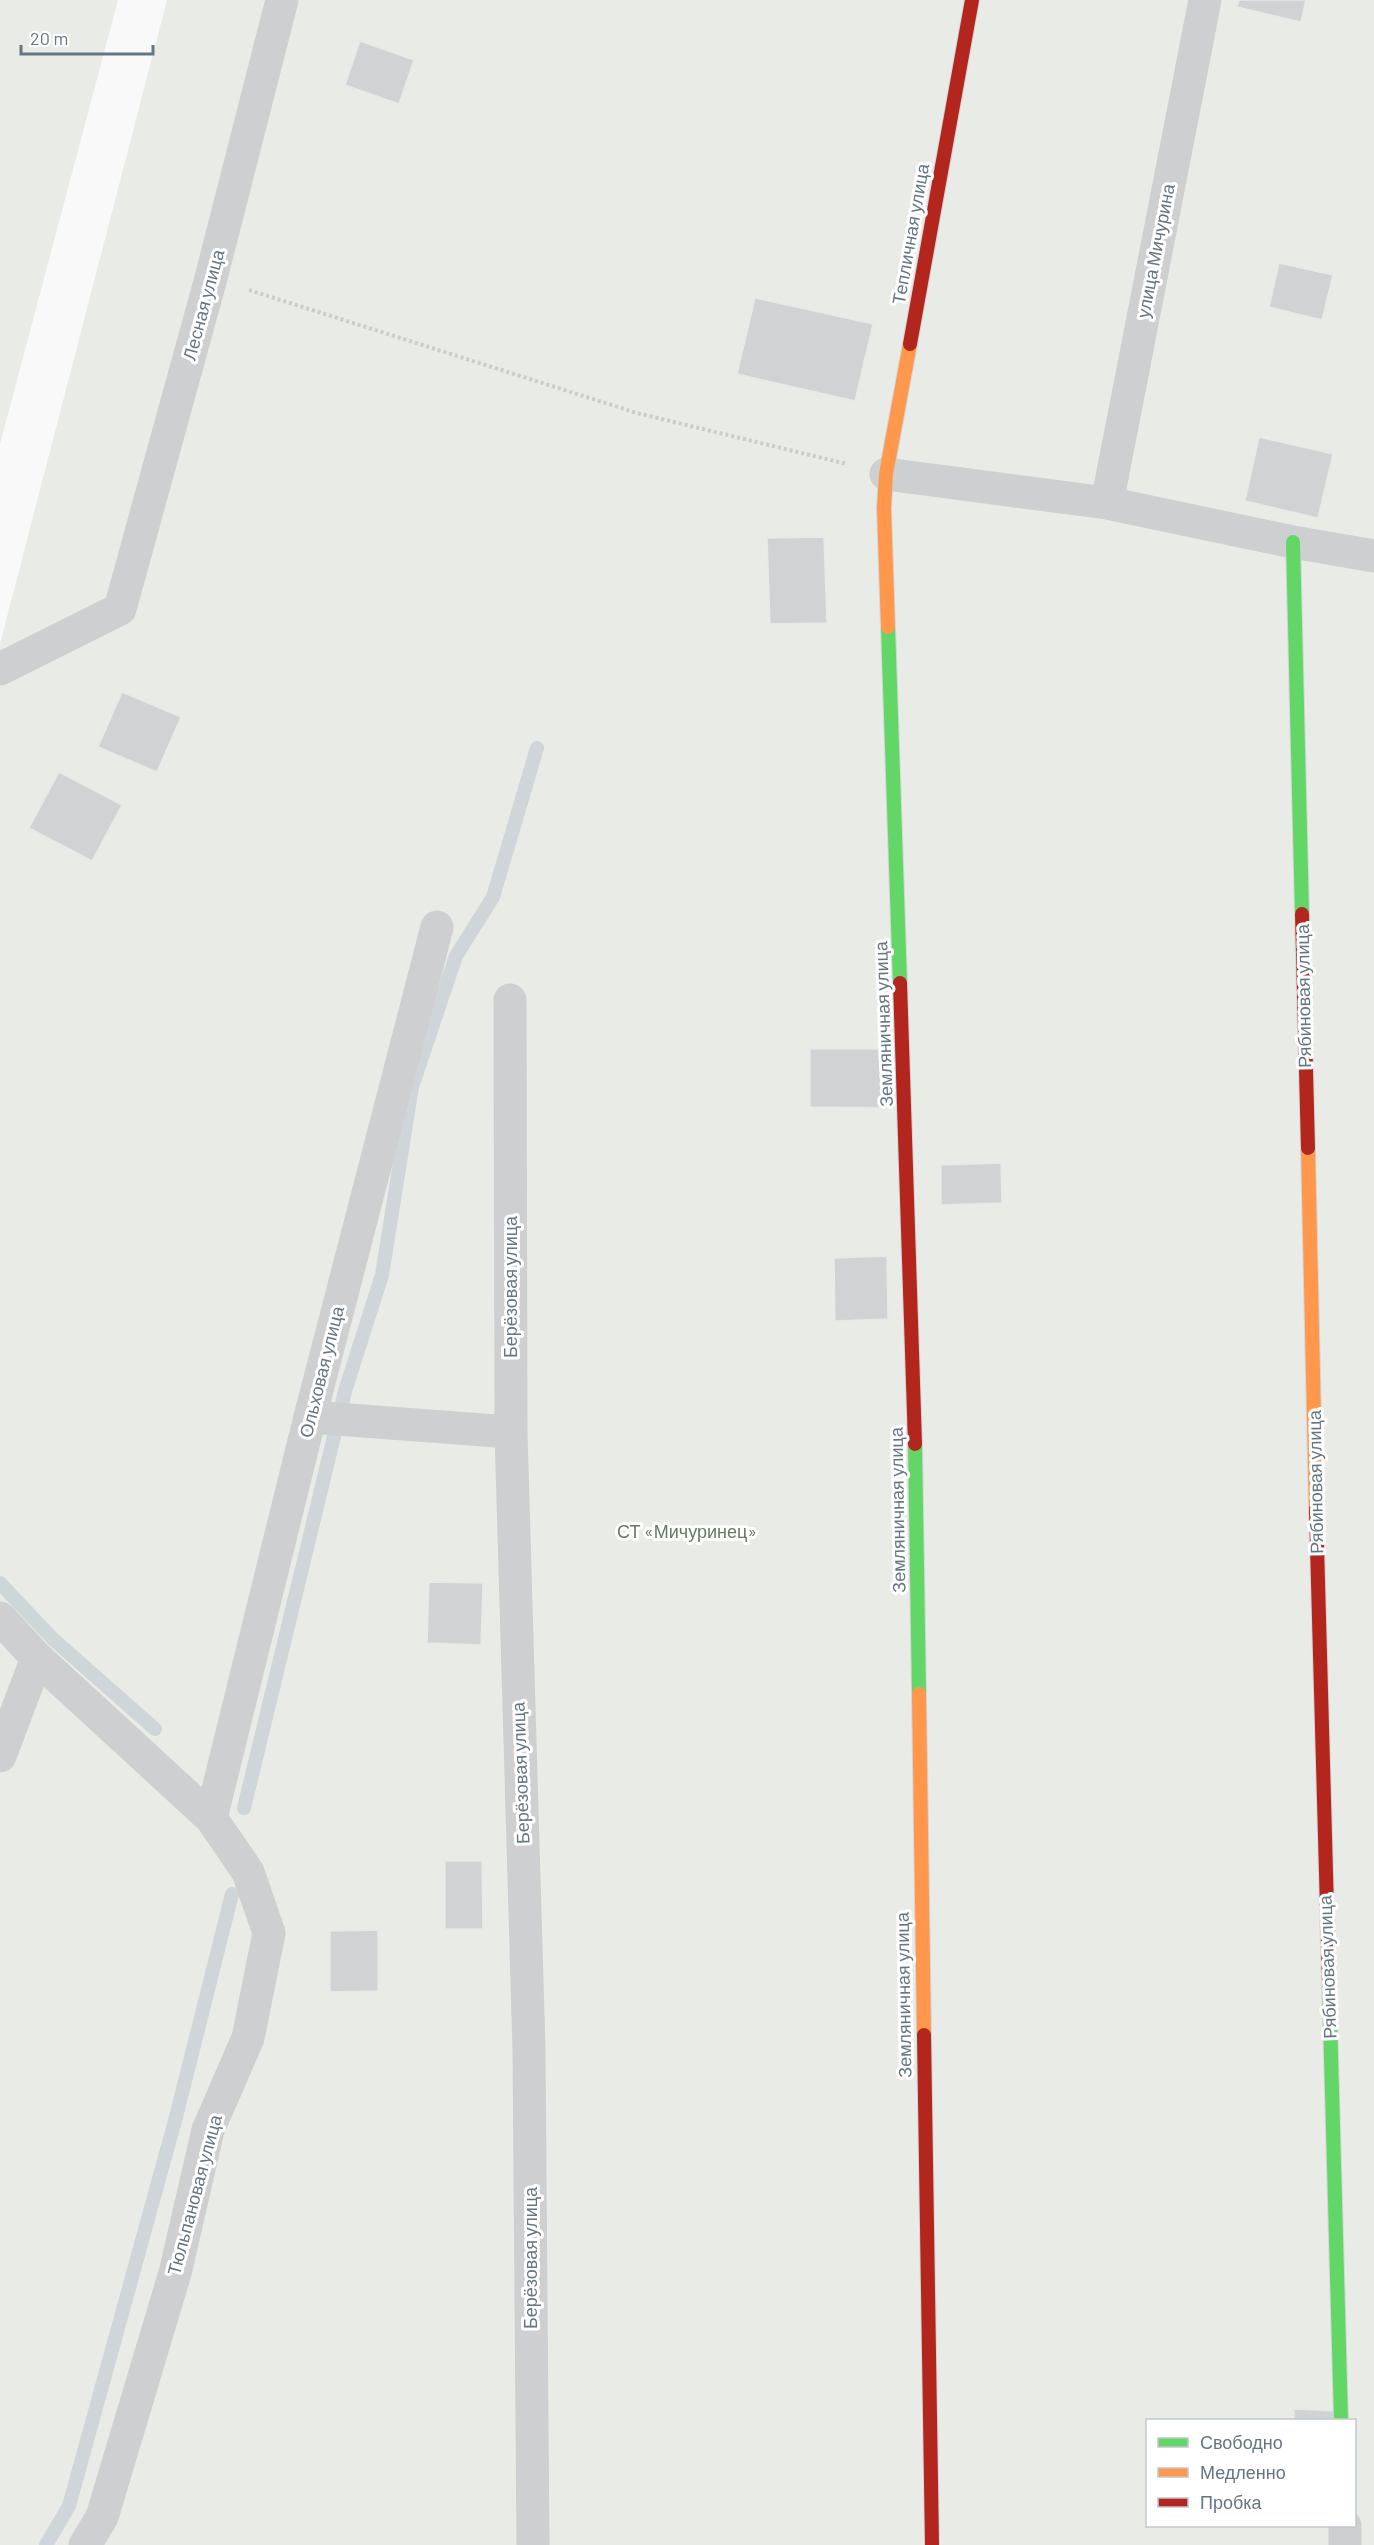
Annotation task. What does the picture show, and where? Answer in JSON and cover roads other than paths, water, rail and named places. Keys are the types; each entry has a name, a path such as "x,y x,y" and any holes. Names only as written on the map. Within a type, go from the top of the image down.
{"street":[{"name":"Лесная улица","path":"0,669 120,609 212,278 282,0"},
{"name":"Тепличная улица","path":"886,474 972,0"},
{"name":"улица Мичурина","path":"1107,503 1205,0"},
{"path":"886,474 1107,503 1293,542 1374,556"},
{"name":"Земляничная улица","path":"886,474 884,508 915,1388 932,2545"},
{"name":"Рябиновая улица","path":"1293,542 1323,1788 1341,2419"},
{"name":"Ольховая улица","path":"211,1818 310,1417 437,927"},
{"name":"Берёзовая улица","path":"510,1000 512,1432 529,2050 533,2545"},
{"path":"310,1417 512,1432"},
{"name":"Тюльпановая улица","path":"0,1618 37,1658 211,1818 248,1872 269,1933 248,2038 208,2130 175,2273 102,2517 85,2545"},
{"path":"0,1756 37,1658"},
{"path":"1344,2527 1345,2545"}],"waterway":[{"path":"244,1808 345,1391 382,1275 412,1087 456,956 493,897 537,748"},
{"path":"0,1583 53,1639 155,1729"},
{"path":"46,2545 69,2506 176,2117 232,1894"}],"park label":[{"name":"СТ «Мичуринец»","path":"687,1532"}]}
